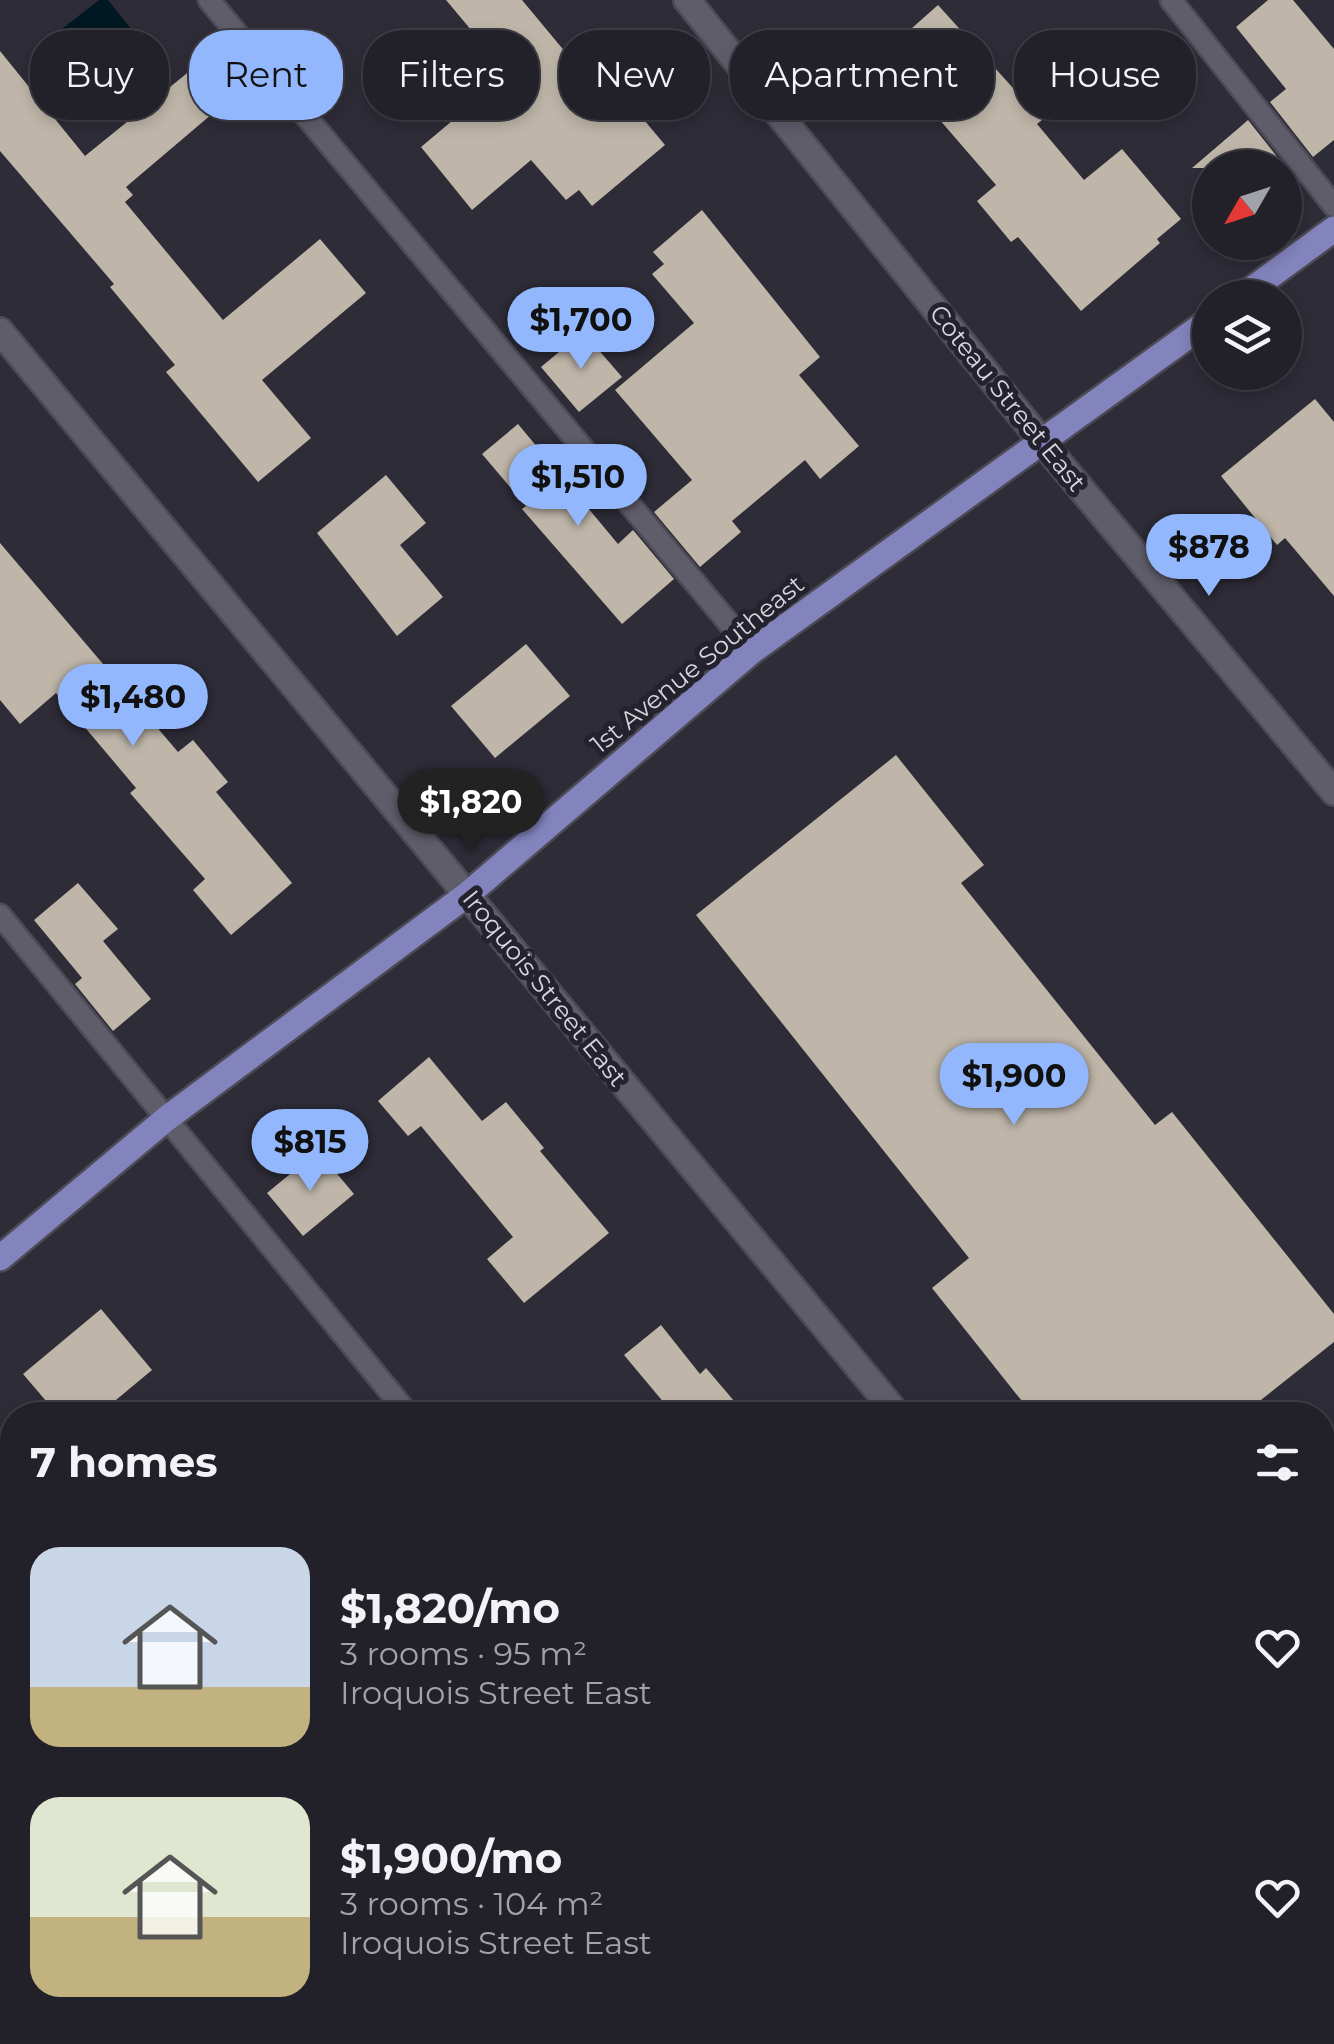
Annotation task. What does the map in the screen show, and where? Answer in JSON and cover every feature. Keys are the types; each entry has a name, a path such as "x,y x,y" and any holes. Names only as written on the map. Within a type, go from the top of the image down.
{"main road":[{"path":"1265,280 1334,229"},
{"name":"1st Avenue Southeast","path":"0,1258 166,1119 468,894 752,651 1192,333"}],"street":[{"name":"Coteau Street East","path":"687,0 1042,442 1334,792"},
{"name":"Iroquois Street East","path":"0,330 887,1402"}],"lane":[{"path":"209,0 752,651"},
{"path":"1171,0 1334,206"},
{"path":"0,915 397,1402"}],"water":[{"path":"99,0 108,0 132,30 61,30"}],"building":[{"path":"446,0 522,0 559,44 559,120 644,120 665,145 592,206 579,190 566,200 531,160 472,210 421,147 453,120 539,120 539,30 471,30"},
{"path":"1268,0 1293,0 1334,49 1334,140 1313,157 1270,102 1286,89 1236,27"},
{"path":"938,5 961,30 910,30"},
{"path":"0,51 30,88 30,120 56,120 85,156 129,120 169,120 169,88 189,72 189,120 205,120 126,187 133,195 125,202 223,320 320,239 366,293 262,380 311,438 258,482 166,372 175,365 110,287 114,284 0,151"},
{"path":"994,67 1014,89 1014,120 1042,120 1037,124 1084,180 1122,149 1181,219 1157,239 1160,243 1081,311 1018,237 1011,242 977,201 996,185 940,120 994,120"},
{"path":"1248,120 1272,150 1213,150"},
{"path":"702,210 820,357 799,375 859,446 820,479 805,460 732,521 741,532 700,567 654,512 692,480 615,390 694,323 652,274 664,264 653,252"},
{"path":"583,332 622,377 579,412 541,367"},
{"path":"1315,399 1334,422 1334,596 1285,538 1277,545 1221,476"},
{"path":"518,424 618,544 633,530 674,579 622,624 522,509 526,506 482,454"},
{"path":"386,475 426,523 400,545 443,597 397,636 317,533"},
{"path":"0,543 178,752 193,740 228,782 216,792 292,883 231,935 193,890 205,879 130,793 136,788 56,693 20,724 0,700"},
{"path":"526,644 570,696 495,758 451,706"},
{"path":"896,755 984,865 961,883 1155,1125 1172,1112 1334,1314 1334,1342 1258,1402 1023,1402 932,1288 969,1258 696,915"},
{"path":"78,883 118,929 103,941 151,999 113,1031 75,984 82,978 34,920"},
{"path":"429,1057 482,1121 506,1102 544,1148 540,1151 609,1233 524,1303 487,1259 513,1237 421,1126 408,1136 378,1101"},
{"path":"318,1151 354,1194 303,1236 267,1193"},
{"path":"101,1309 152,1370 114,1402 47,1402 23,1374"},
{"path":"661,1325 700,1374 706,1368 735,1402 663,1402 624,1355"}]}
